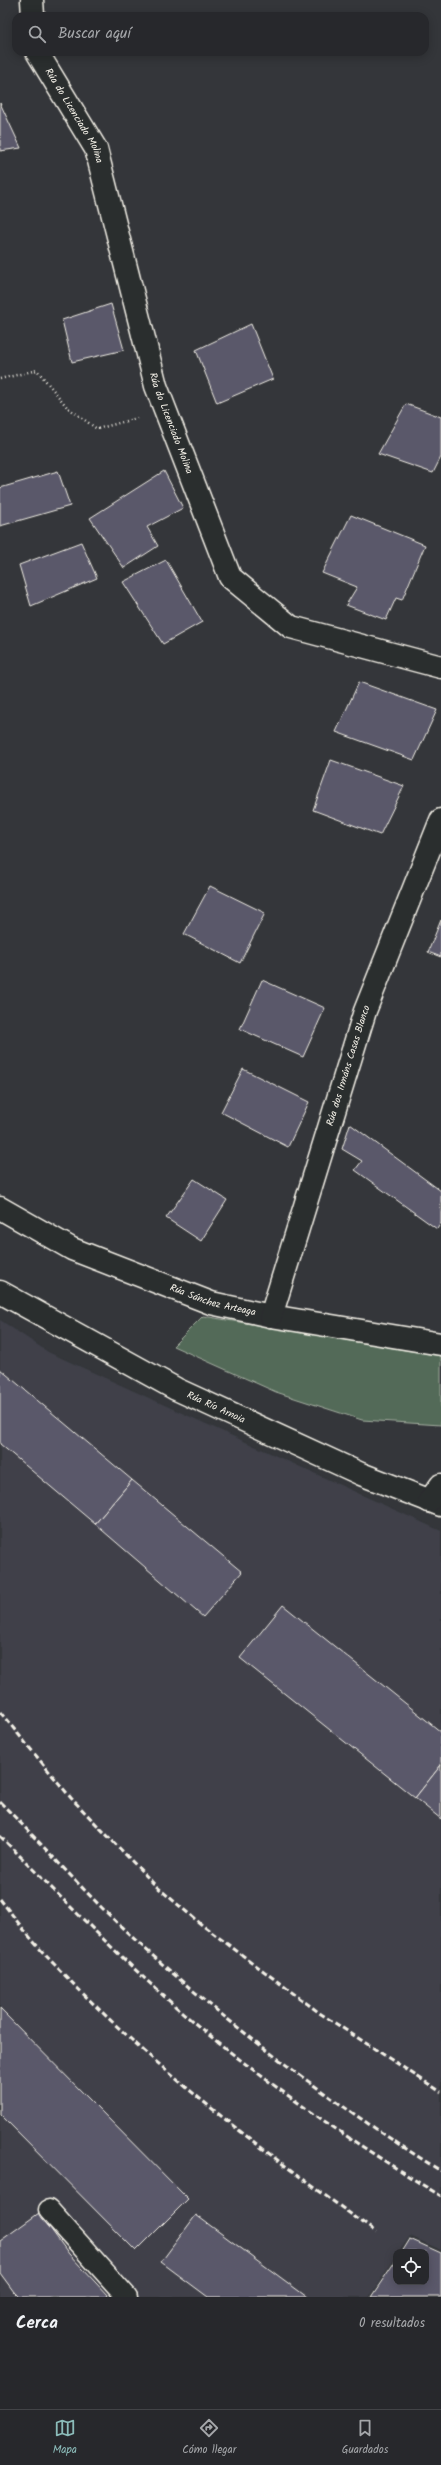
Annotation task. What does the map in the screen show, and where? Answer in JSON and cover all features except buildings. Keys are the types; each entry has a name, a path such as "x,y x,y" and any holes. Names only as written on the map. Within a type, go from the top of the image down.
{"street":[{"path":"32,0 33,12"},
{"name":"Rúa do Licenciado Molina","path":"39,56 96,150 156,386 230,577 291,626 441,667"},
{"name":"Rúa dos Irmáns Casas Blanco","path":"271,1316 365,1011 441,820"},
{"name":"Rúa Sánchez Arteaga","path":"0,1208 72,1249 211,1303 271,1316 441,1344"},
{"name":"Rúa Río Arnoia","path":"0,1292 176,1389 354,1470 437,1497"}],"lane":[{"path":"49,2210 127,2297"}],"path":[{"path":"0,379 37,370 67,407 96,429 165,410"}],"shaded area":[{"path":"0,1320 48,1352 441,1531 441,2250 410,2236 401,2249 393,2249 393,2261 369,2297 0,2297"}],"green space":[{"path":"203,1316 441,1356 441,1425 362,1420 276,1392 173,1346"}],"railway":[{"path":"0,1712 71,1798 156,1886 202,1925 321,2014 441,2092"},
{"path":"0,1802 123,1929 177,1977 250,2037 324,2093 441,2171"},
{"path":"0,1836 78,1915 159,1991 215,2040 269,2082 325,2122 441,2196"},
{"path":"0,1899 47,1956 129,2038 250,2139 376,2232"}]}
